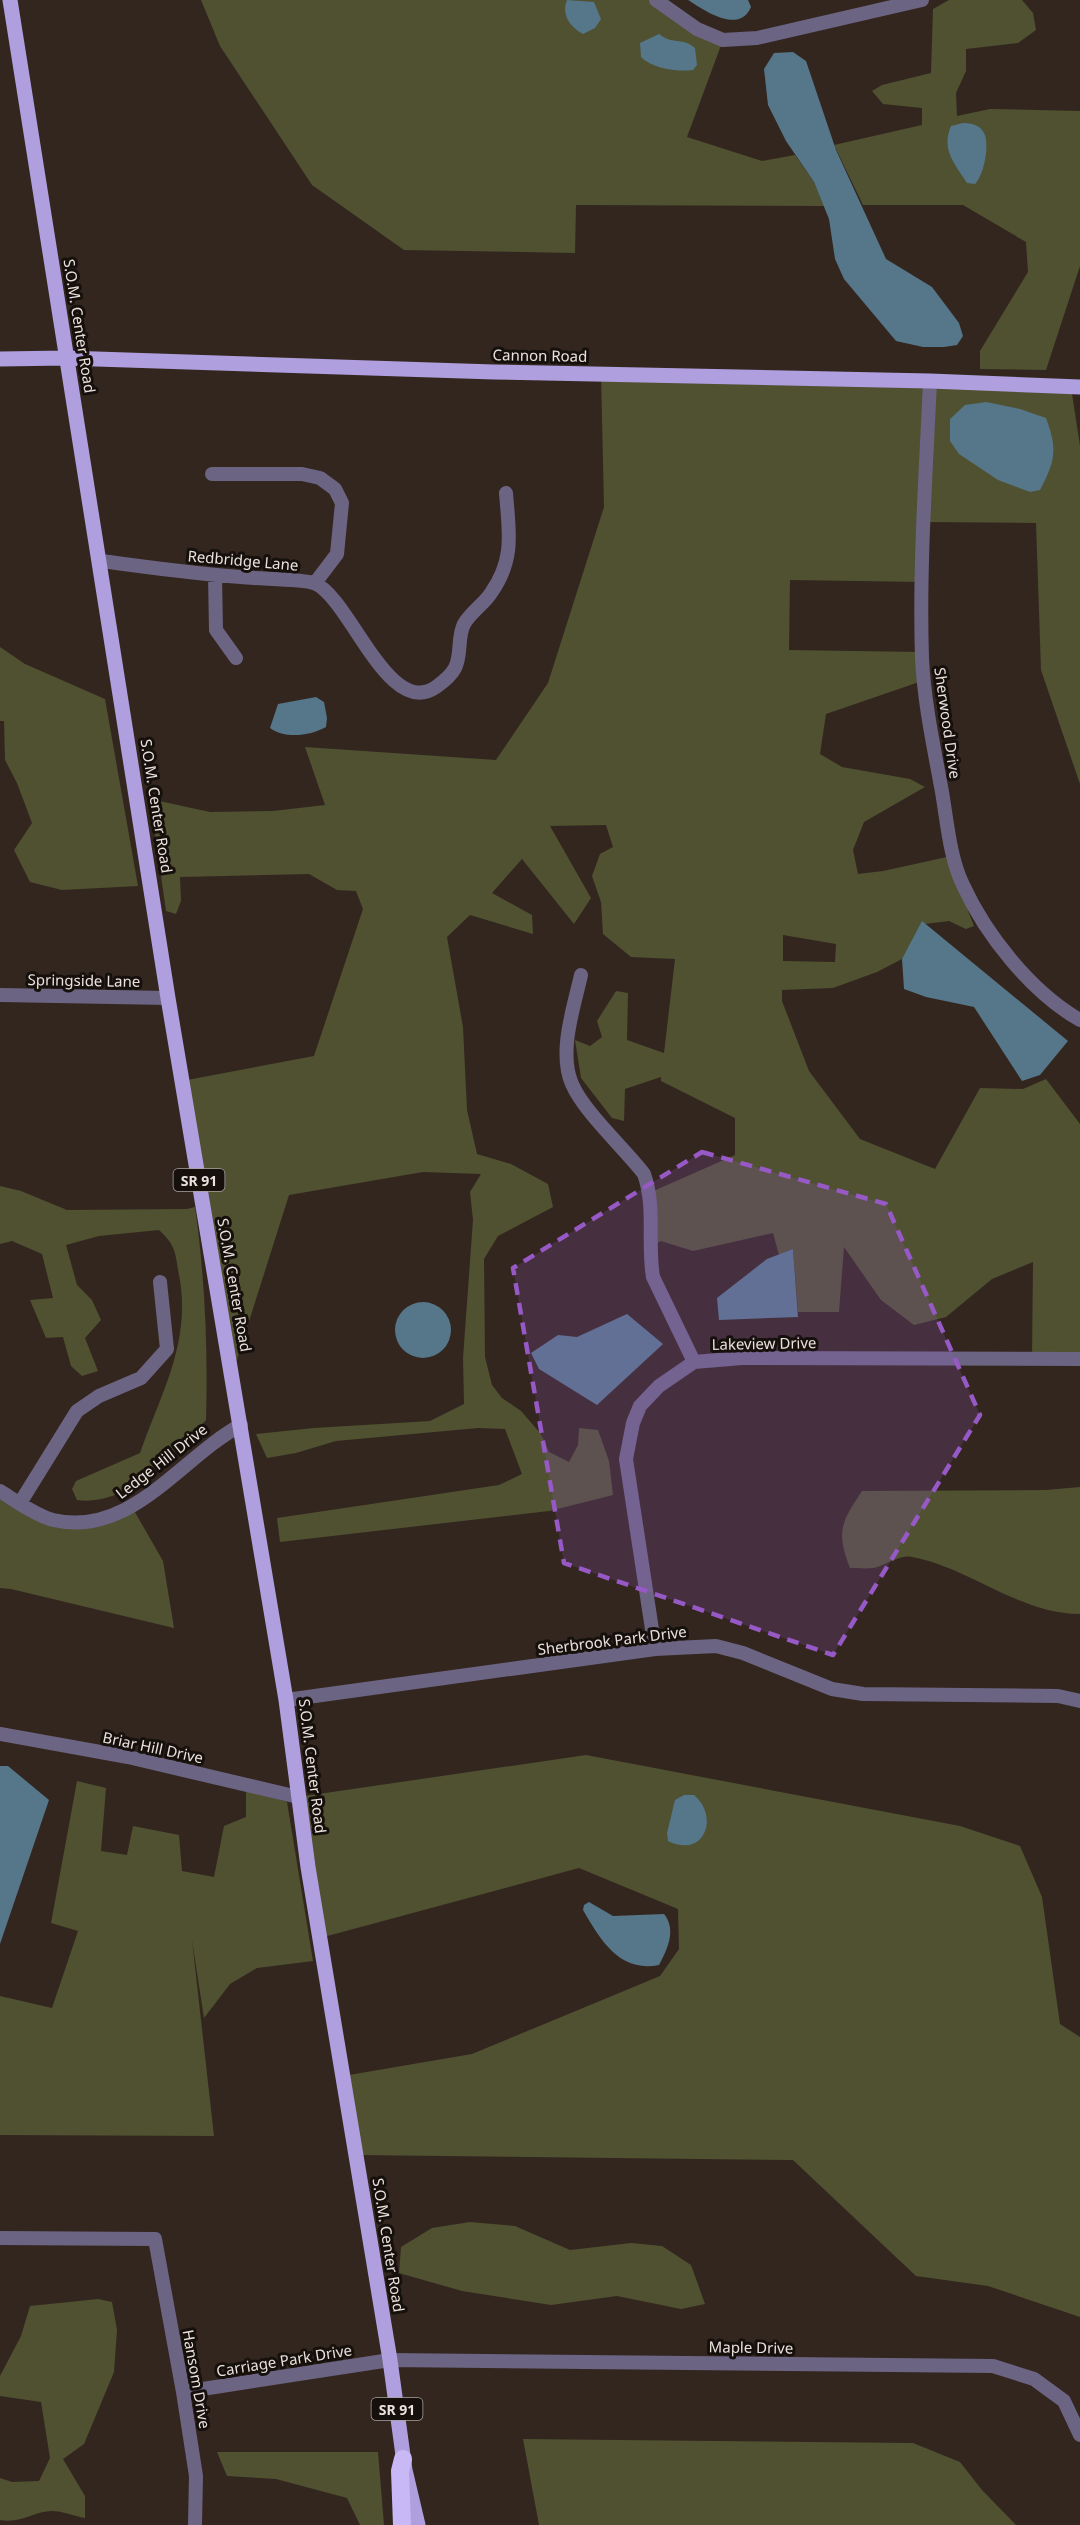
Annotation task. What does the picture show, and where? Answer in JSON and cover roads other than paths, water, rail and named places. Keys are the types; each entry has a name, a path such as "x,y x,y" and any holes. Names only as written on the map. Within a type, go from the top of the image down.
{"highway":[{"path":"402,2525 400,2471 404,2464"}],"main road":[{"name":"S.O.M. Center Road","path":"10,0 66,358 101,561 168,998 286,1701 298,1797 390,2360 404,2464 409,2525"},
{"name":"Cannon Road","path":"0,359 66,358 1080,387"},
{"name":"S.O.M. Center Road","path":"404,2464 418,2525"}],"street":[{"path":"656,0 697,29 723,40 758,38 922,0"},
{"name":"Sherwood Drive","path":"930,381 922,554 922,660 950,837 961,883 1003,952 1033,983 1080,1020"},
{"path":"212,474 302,474 320,478 335,489 342,503 337,554 315,583"},
{"name":"Redbridge Lane","path":"101,561 215,575 315,583 336,602 388,677 403,688 417,692 431,691 446,681 456,668 460,634 465,622 490,596 504,574 509,554 506,493"},
{"path":"215,575 216,630 236,658"},
{"path":"581,975 570,1027 567,1056 572,1085 644,1174 651,1207 653,1277 694,1362"},
{"name":"Springside Lane","path":"0,995 168,998"},
{"path":"20,1503 77,1412 99,1396 141,1378 167,1349 160,1282"},
{"name":"Lakeview Drive","path":"655,1649 626,1459 633,1423 640,1406 659,1386 694,1362 742,1358 1080,1359"},
{"name":"Ledge Hill Drive","path":"0,1491 51,1519 77,1522 118,1515 148,1495 223,1435 241,1425"},
{"name":"Sherbrook Park Drive","path":"286,1701 655,1649 716,1646 743,1653 832,1689 863,1694 1058,1696 1080,1701"},
{"name":"Briar Hill Drive","path":"0,1734 128,1757 298,1797"},
{"name":"Hansom Drive","path":"0,2238 155,2239 196,2476 195,2525"},
{"name":"Carriage Park Drive","path":"183,2392 390,2360"},
{"name":"Maple Drive","path":"390,2360 993,2366 1034,2379 1064,2401 1080,2435"}],"water":[{"path":"567,0 594,2 601,19 595,28 583,34 574,28 566,16"},
{"path":"688,0 748,0 751,7 746,15 730,20 712,14"},
{"path":"659,34 695,48 697,65 693,70 666,69 641,57 640,43"},
{"path":"793,52 806,61 836,150 886,259 932,287 959,323 963,336 957,345 923,347 896,341 844,279 835,259 829,219 814,182 786,141 768,105 764,69 774,53"},
{"path":"963,123 978,126 986,138 983,167 975,184 967,183 948,149 947,142 951,126"},
{"path":"986,402 1020,409 1046,418 1052,439 1053,455 1052,463 1040,490 1030,492 998,480 959,454 950,441 950,419 965,405"},
{"path":"316,697 324,702 326,727 298,735 283,734 270,728 278,704"},
{"path":"922,921 1068,1041 1040,1075 1022,1081 974,1007 926,997 904,989 902,959"},
{"path":"793,1249 798,1317 719,1320 717,1298 767,1259"},
{"path":"423,1302 434,1304 443,1310 449,1319 451,1330 449,1341 443,1350 434,1356 423,1358 412,1356 403,1350 397,1341 395,1330 397,1319 403,1310 412,1304"},
{"path":"627,1314 663,1344 597,1405 539,1369 531,1353 558,1335 577,1337"},
{"path":"0,1766 8,1766 49,1800 0,1944"},
{"path":"684,1795 694,1795 702,1804 707,1824 699,1840 681,1845 668,1841 667,1833 675,1800"},
{"path":"589,1902 613,1916 664,1914 668,1920 670,1933 668,1946 659,1965 633,1964 612,1951 596,1932 583,1910 584,1905"}]}
